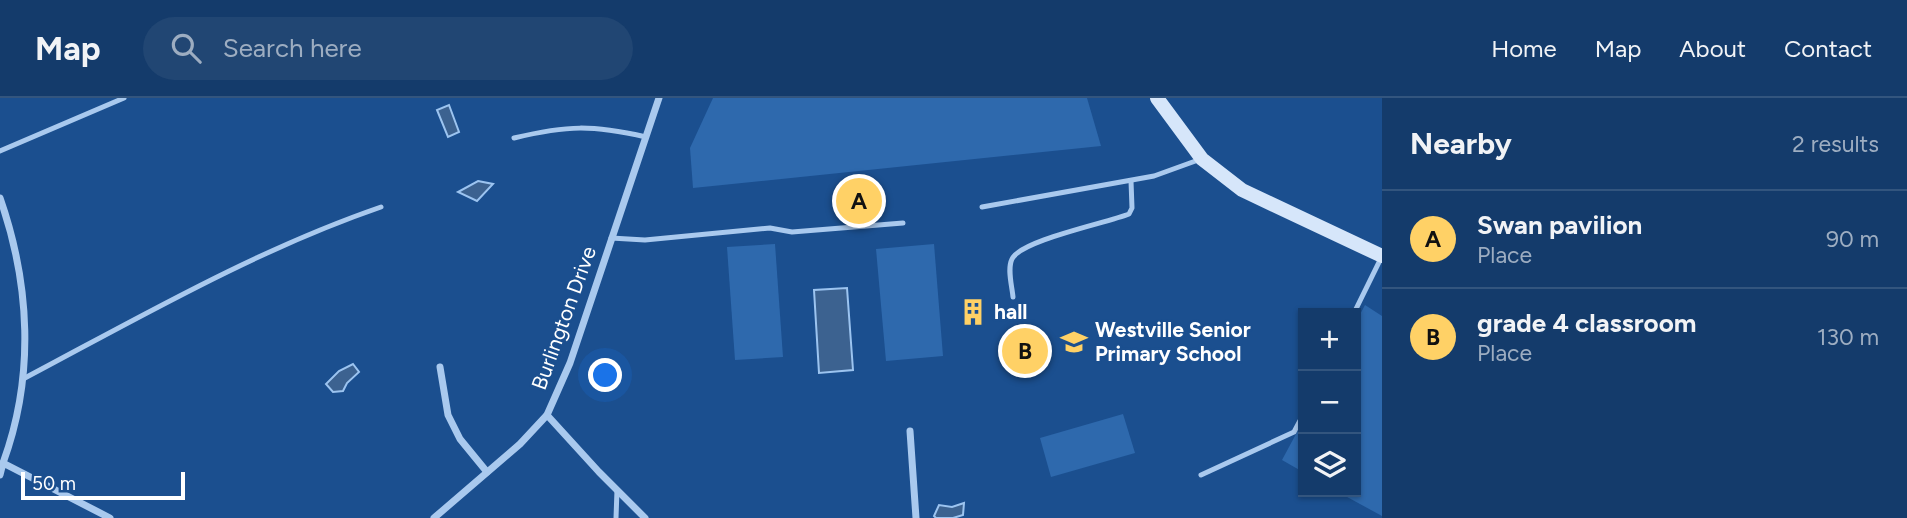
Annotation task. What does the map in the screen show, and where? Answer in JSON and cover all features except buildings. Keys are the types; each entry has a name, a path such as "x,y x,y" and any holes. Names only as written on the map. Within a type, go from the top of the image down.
{"street":[{"name":"Burlington Drive","path":"645,518 547,415 570,363 659,98"},
{"path":"1157,98 1202,159 1242,190 1382,256"},
{"path":"0,198 17,250 25,305 23,379 10,443 0,475"},
{"path":"440,367 449,415 460,439 487,472"},
{"path":"434,518 520,444 547,415"},
{"path":"910,431 916,518"},
{"path":"3,463 110,518"}],"lane":[{"path":"0,151 124,98"},
{"path":"514,138 555,128 585,127 646,137"},
{"path":"982,207 1154,176 1202,159"},
{"path":"1013,297 1011,261 1017,252 1066,233 1129,214 1132,208 1131,181"},
{"path":"23,379 169,302 286,245 381,207"},
{"path":"611,238 645,240 770,228 792,232 903,223"},
{"path":"1356,308 1382,256"},
{"path":"1201,475 1294,432 1298,424"},
{"path":"616,518 617,490"}],"shaded area":[{"path":"713,98 1087,98 1101,146 693,188 690,148"},
{"path":"449,105 459,132 448,137 437,110"},
{"path":"478,181 493,184 477,201 458,192"},
{"path":"775,244 783,357 735,360 727,247"},
{"path":"934,244 943,356 886,361 876,249"},
{"path":"847,288 853,370 819,373 814,290"},
{"path":"1365,305 1382,316 1382,516 1347,497 1361,497 1361,313"},
{"path":"353,364 359,372 343,391 333,392 326,384 339,371"},
{"path":"1123,414 1135,453 1051,477 1040,438"},
{"path":"1298,430 1298,469 1282,460"},
{"path":"964,503 963,515 953,518 934,516 939,505 952,507"}],"place":[{"name":"Swan pavilion","path":"859,201"},
{"name":"hall","path":"973,312"},
{"name":"Westville Senior Primary School","path":"1074,342"},
{"name":"grade 4 classroom","path":"1025,351"}]}
